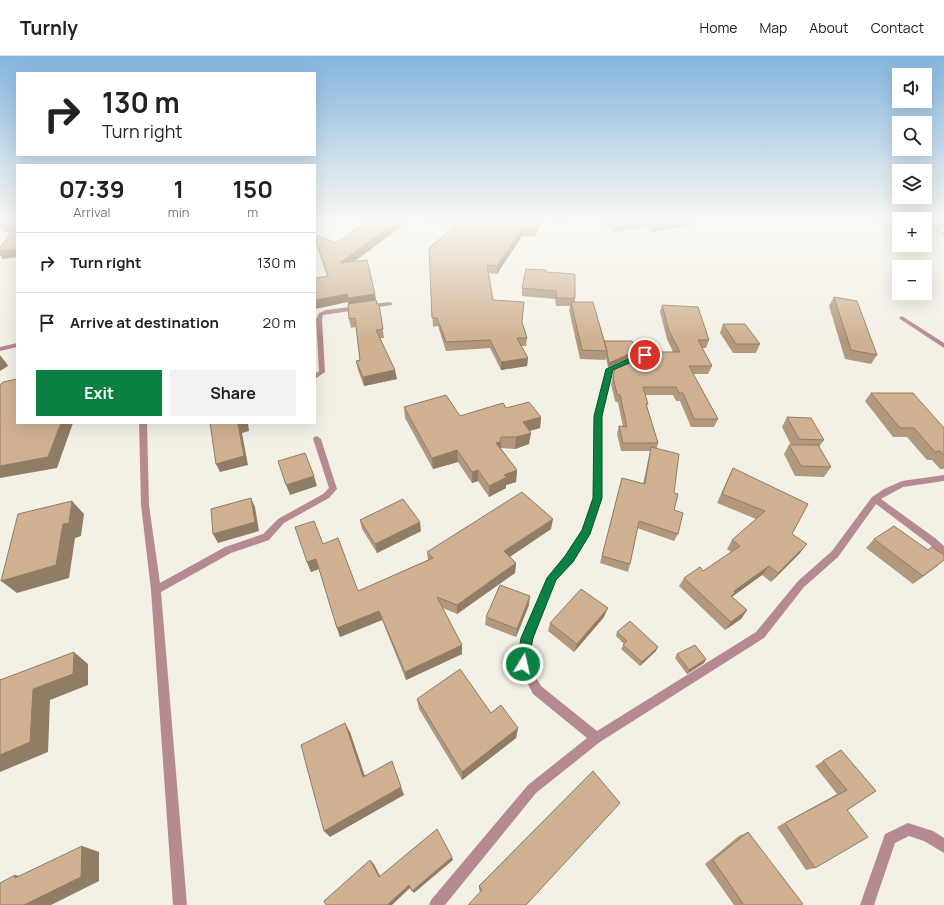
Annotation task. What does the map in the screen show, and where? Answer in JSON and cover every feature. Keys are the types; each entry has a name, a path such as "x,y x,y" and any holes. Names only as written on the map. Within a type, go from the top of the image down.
{"street":[{"path":"316,376 322,372 319,319 321,314 326,312 390,304"},
{"path":"902,318 944,346"},
{"path":"0,349 16,345"},
{"path":"596,738 537,690 523,664 527,638 552,578 569,559 587,531 598,498 598,416 610,369 645,355 652,347"},
{"path":"143,424 145,505 156,590 180,905"},
{"path":"156,590 228,550 266,537 281,521 326,496 333,489 317,438"},
{"path":"436,905 532,789 596,738 760,635 801,584 835,554 875,500 887,491 902,484 944,478"},
{"path":"875,500 932,541 944,552"},
{"path":"867,905 890,838 908,829 928,836 944,846"}],"building":[{"path":"323,262 342,262 340,263 367,262 375,294 348,298 347,294 316,300 316,278 328,276"},
{"path":"430,262 500,262 497,266 487,265 493,300 524,302 522,322 527,338 517,338 528,358 501,362 490,340 446,342 437,318 432,318"},
{"path":"526,269 575,274 575,298 557,298 556,291 522,288"},
{"path":"834,297 857,301 877,355 851,350"},
{"path":"376,300 377,304 379,304 383,329 376,330 395,370 363,377 356,361 360,360 355,318 349,319 348,304"},
{"path":"571,302 593,302 607,351 582,350"},
{"path":"662,305 698,307 709,340 698,340 712,366 689,366 718,419 694,419 683,393 679,393 676,387 643,387 648,404 646,404 658,443 623,443 619,426 627,427 620,395 617,394 613,377 616,363 644,352 680,352 669,331"},
{"path":"723,324 745,324 760,344 736,344"},
{"path":"604,341 632,341 636,351 609,363"},
{"path":"16,379 16,424 61,424 48,457 0,466 0,385 3,382"},
{"path":"871,393 913,393 944,428 944,455 940,451 935,452 914,428 900,428"},
{"path":"446,395 460,416 503,403 506,408 529,402 541,417 523,422 531,433 516,437 501,437 500,442 496,443 517,470 504,475 507,477 489,486 478,470 472,472 457,450 432,458 404,407"},
{"path":"787,417 811,418 824,440 799,439"},
{"path":"210,424 238,424 244,456 216,464"},
{"path":"789,445 818,445 831,467 801,466"},
{"path":"651,447 679,454 674,493 678,494 674,510 683,513 678,534 639,521 630,564 602,556 622,478 645,484"},
{"path":"305,453 314,476 286,485 278,461"},
{"path":"733,468 808,504 792,534 807,544 778,573 769,566 734,591 735,593 731,596 747,610 731,622 684,578 700,567 703,571 740,546 732,540 765,511 722,494"},
{"path":"522,492 553,519 504,551 516,563 457,605 437,597 462,645 405,672 379,611 337,628 316,559 307,562 295,527 314,521 323,544 338,538 358,591 433,558 427,552"},
{"path":"251,498 255,522 213,534 211,509"},
{"path":"403,499 420,522 375,544 360,520"},
{"path":"72,501 69,523 63,524 56,565 1,581 18,514"},
{"path":"894,526 928,550 932,547 944,555 944,560 923,576 874,539"},
{"path":"500,585 530,596 517,629 486,617"},
{"path":"581,589 608,608 577,644 550,623"},
{"path":"630,621 658,647 642,662 623,645 627,641 617,632"},
{"path":"695,645 706,659 689,670 677,654"},
{"path":"74,652 73,674 33,689 30,742 0,755 0,680"},
{"path":"460,669 491,713 501,705 518,728 462,772 417,699"},
{"path":"345,723 363,777 392,761 401,787 324,831 301,745"},
{"path":"841,750 876,791 847,810 868,837 815,868 785,823 847,790 823,761"},
{"path":"593,771 620,803 526,905 468,905 482,890 479,886"},
{"path":"437,829 452,857 412,891 409,885 387,905 326,905 324,901 370,860 379,877"},
{"path":"748,832 803,904 744,905 713,860"},
{"path":"82,846 81,877 24,905 0,905 0,883 15,875 15,878"}],"route":[{"path":"523,664 527,638 552,578 569,559 587,531 598,498 598,416 610,369 645,355"}]}
